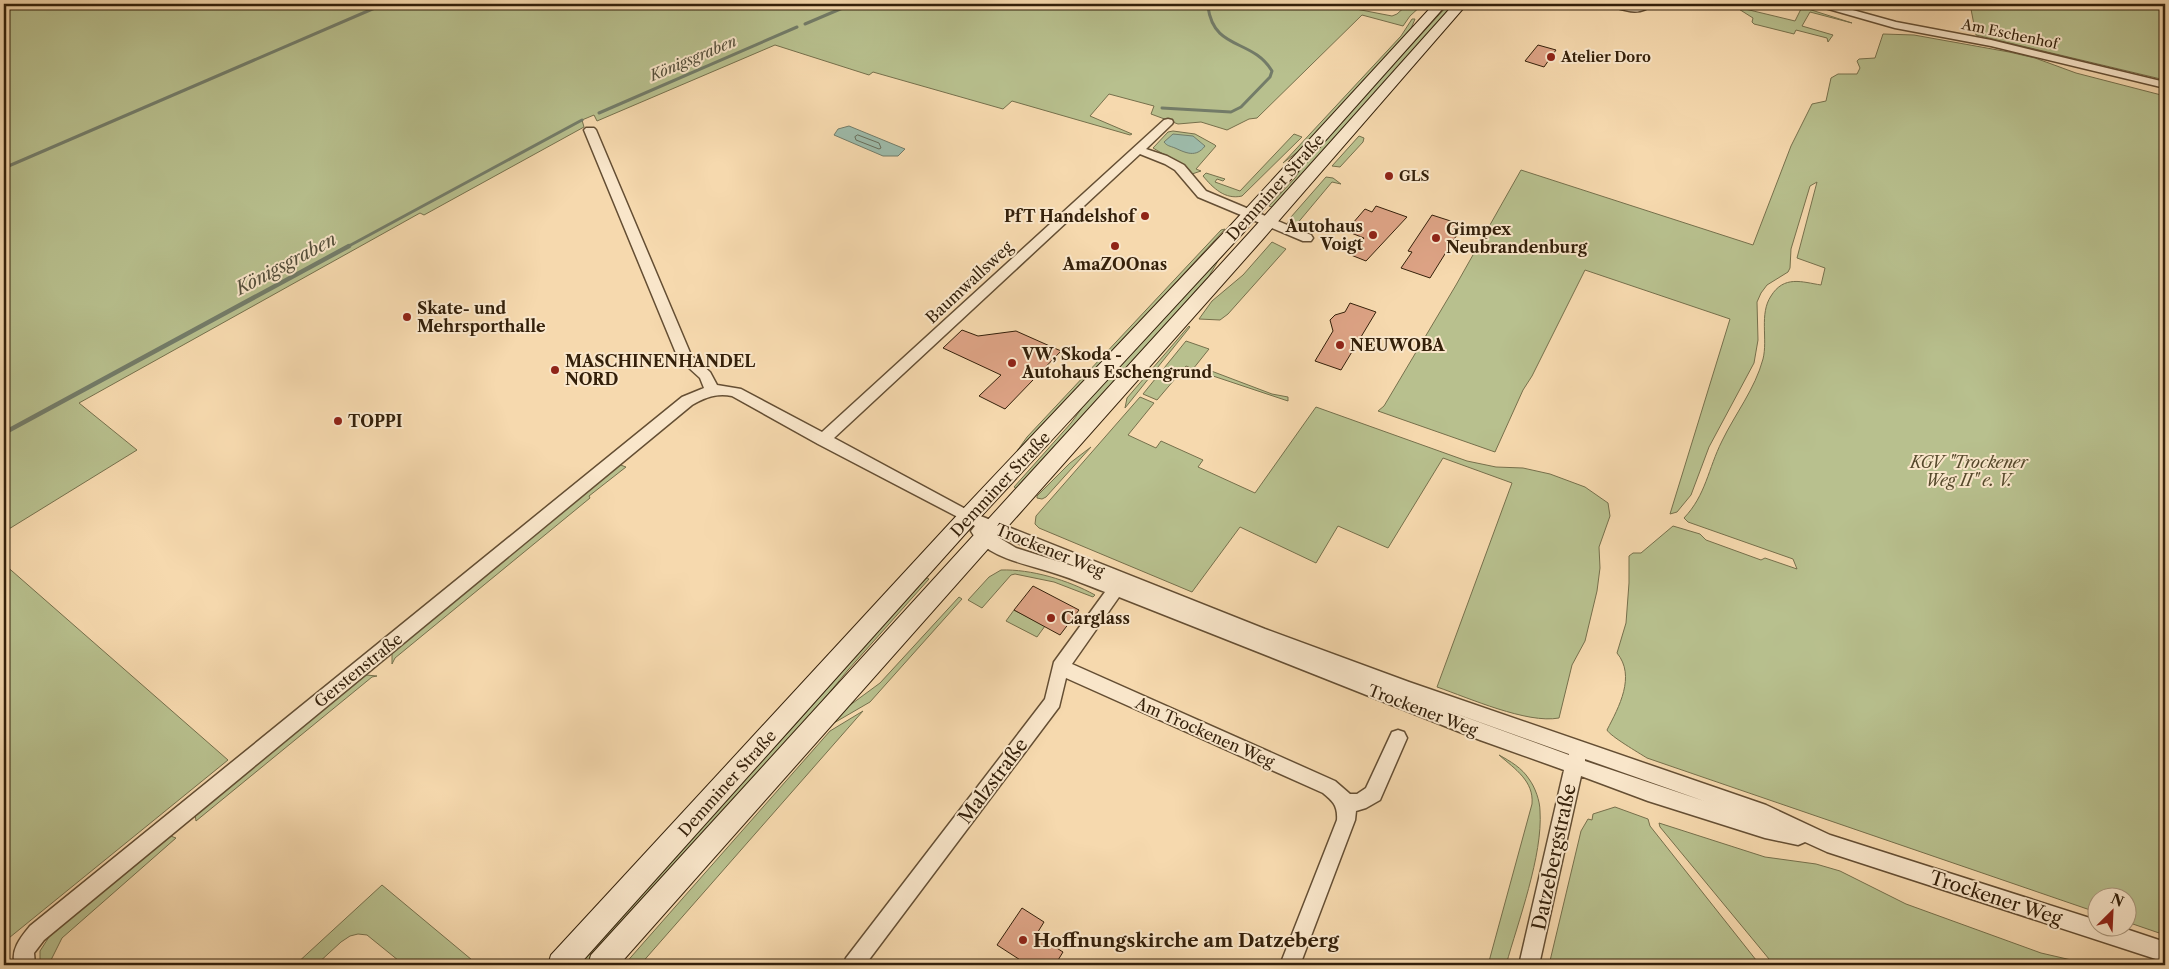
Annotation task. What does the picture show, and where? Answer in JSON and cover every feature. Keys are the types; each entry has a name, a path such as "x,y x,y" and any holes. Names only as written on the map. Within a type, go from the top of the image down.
{"main road":[{"name":"Demminer Straße","path":"561,965 968,517 1250,214 1441,4"},
{"name":"Demminer Straße","path":"600,965 1268,222 1461,4"}],"street":[{"path":"1613,4 1637,9 1643,8 1647,4"},
{"name":"Am Eschenhof","path":"1821,4 1895,25 1991,43 2165,85"},
{"name":"Baumwallsweg","path":"824,440 1168,122"},
{"path":"590,130 685,358 704,375 712,389 736,392 968,517"},
{"path":"1138,150 1176,165 1202,194 1307,238"},
{"name":"Gerstenstraße","path":"25,965 22,959 25,948 37,932 687,401 712,389"},
{"name":"Trockener Weg","path":"968,517 1011,553 1060,568 1116,589 1314,668 1577,757"},
{"name":"Trockener Weg","path":"989,533 1344,666 1577,757 1648,792 1765,829 1826,843 2165,952"},
{"name":"Malzstraße","path":"853,965 1053,702 1060,667 1116,589"},
{"name":"Am Trockenen Weg","path":"1060,667 1329,787 1341,796 1346,803"},
{"path":"1290,965 1346,820 1346,803 1360,802 1373,794 1398,738"},
{"name":"Datzebergstraße","path":"1529,965 1551,872 1563,806 1577,757"}],"green space":[{"path":"4,4 1330,4 1392,16 1408,4 1423,4 1410,16 1403,26 1362,15 1257,118 1249,119 1227,130 1201,122 1178,124 1151,114 1154,106 1109,94 1090,116 1132,134 1130,135 1012,101 1003,109 873,72 869,75 775,45 597,121 594,115 582,120 584,127 424,215 420,213 79,403 137,450 4,532"},
{"path":"1449,4 1455,4 1272,207 1269,206 1295,178 1307,159"},
{"path":"1735,4 1741,8 1795,21 1802,7 1852,23 1810,12 1802,26 1833,35 1828,42 1827,38 1796,30 1794,34 1754,24 1752,22 1753,18 1734,6"},
{"path":"1970,4 2165,4 2165,80 1976,35"},
{"path":"1412,19 1415,19 1410,31 1300,150 1283,163 1401,36"},
{"name":"KGV \"Trockener Weg II\" e. V.","path":"1883,34 1914,35 2035,58 2076,73 2165,96 2165,935 2136,925 2136,886 2086,886 2086,909 1647,758 1607,730 1624,691 1625,672 1623,662 1617,653 1626,623 1629,556 1633,553 1641,553 1673,526 1700,534 1706,540 1761,560 1765,558 1797,569 1793,559 1688,522 1684,518 1702,491 1717,451 1750,391 1759,370 1764,351 1765,311 1771,296 1776,289 1788,282 1821,285 1825,268 1797,258 1817,182 1810,186 1791,249 1788,272 1767,285 1757,302 1758,340 1754,363 1709,447 1691,495 1677,512 1670,514 1730,319 1585,270 1532,376 1523,390 1495,452 1378,411 1384,406 1456,285 1521,170 1753,245 1791,146 1812,104 1826,101 1831,78 1838,74 1857,74 1860,68 1857,61 1859,59 1875,58"},
{"path":"1168,132 1195,134 1216,146 1196,169 1201,171 1192,174 1187,168 1153,148"},
{"path":"1294,134 1302,137 1242,196 1225,195 1215,189 1203,176 1206,173 1225,179 1223,181 1217,179 1215,182 1240,191"},
{"path":"1359,136 1364,138 1363,142 1340,167 1332,166"},
{"path":"1326,177 1333,178 1341,184 1332,182 1296,225 1304,228 1299,229 1287,224 1291,217"},
{"path":"1225,229 1005,468 1027,437 1221,230"},
{"path":"1242,234 1218,261 1209,276 1017,489 1014,487 1071,423 1087,401"},
{"path":"1272,242 1286,249 1228,314 1220,320 1199,319 1212,301 1243,275"},
{"path":"1190,327 1125,408 1127,398"},
{"path":"1186,341 1209,349 1193,369 1186,366 1157,400 1143,394"},
{"path":"1206,369 1272,394 1288,397 1288,401 1204,373"},
{"path":"1140,397 1154,403 1128,435 1156,448 1161,441 1203,460 1198,467 1255,493 1316,407 1467,461 1496,467 1523,468 1550,474 1585,487 1608,503 1610,516 1599,547 1600,568 1597,591 1585,641 1572,665 1559,718 1546,719 1515,714 1437,687 1512,483 1443,458 1388,548 1338,526 1316,563 1240,527 1192,592 1039,528 1035,524 1036,516"},
{"path":"1091,447 1046,497 1042,499 1037,498 1070,463"},
{"path":"618,464 626,467 395,658 392,664 392,653 394,650"},
{"path":"4,564 228,760 4,942"},
{"path":"1001,570 1025,571 1049,576 1095,595 1093,597 1054,582 1015,574 1011,575 982,608 968,600 989,577"},
{"path":"925,577 929,579 848,670 800,728 585,965 576,965 795,725"},
{"path":"959,597 962,599 870,702 827,727 842,711 880,683"},
{"path":"1014,610 1045,626 1037,637 1006,621"},
{"path":"366,675 377,676 372,677 196,821 195,814 361,677"},
{"path":"863,711 640,965 624,965 830,731"},
{"path":"1499,755 1519,768 1531,782 1539,803 1540,828 1534,868 1506,965 1488,965 1532,804 1532,796 1527,782"},
{"path":"1615,807 1648,819 1650,826 1760,965 1549,965 1581,831 1588,819 1592,820 1593,814"},
{"path":"1659,823 1765,857 1816,864 1840,871 1906,904 2041,953 2093,965 1774,965 1660,827"},
{"path":"168,835 176,838 62,938 51,960 56,965 40,965 40,951 49,937 66,919"},
{"path":"382,885 478,965 404,965 367,935 358,934 350,936 341,942 316,965 295,965"}],"water":[{"path":"849,126 905,149 898,156 883,156 834,135 838,129"},
{"path":"1173,134 1193,136 1205,146 1198,152 1191,153 1167,145 1164,142"}],"building":[{"name":"Atelier Doro","path":"1538,45 1556,50 1544,67 1525,61"},
{"name":"Autohaus Voigt","path":"1376,206 1407,217 1366,261 1351,255 1364,238 1346,231 1365,209 1372,212"},
{"name":"Gimpex Neubrandenburg","path":"1432,215 1463,225 1430,278 1401,268 1412,252 1408,251"},
{"name":"NEUWOBA","path":"1350,303 1376,312 1341,370 1315,361 1333,331 1330,320 1335,315 1345,312"},
{"name":"VW, Skoda - Autohaus Eschengrund","path":"962,330 978,336 1016,331 1061,351 1005,409 979,396 1001,375 943,348"},
{"name":"Carglass","path":"1033,586 1079,610 1060,635 1014,610"},
{"name":"Hoffnungskirche am Datzeberg","path":"1022,908 1044,922 1036,935 1063,952 1055,965 1028,965 997,945"}],"waterway":[{"path":"4,168 384,4"},
{"name":"Königsgraben","path":"805,24 852,4"},
{"path":"1162,108 1231,112 1241,107 1270,77 1272,71 1264,61 1218,31 1212,21 1208,7 1211,4"},
{"name":"Königsgraben","path":"599,113 797,27"},
{"name":"Königsgraben","path":"347,247 582,120"},
{"name":"Königsgraben","path":"4,433 349,246"}],"place":[{"name":"Atelier Doro","path":"1551,57"},
{"name":"GLS","path":"1389,176"},
{"name":"PfT Handelshof","path":"1145,216"},
{"name":"Autohaus Voigt","path":"1373,235"},
{"name":"Gimpex Neubrandenburg","path":"1436,238"},
{"name":"AmaZOOnas","path":"1115,246"},
{"name":"Skate- und Mehrsporthalle","path":"407,317"},
{"name":"NEUWOBA","path":"1340,345"},
{"name":"VW, Skoda - Autohaus Eschengrund","path":"1012,363"},
{"name":"MASCHINENHANDEL NORD","path":"555,370"},
{"name":"TOPPI","path":"338,421"},
{"name":"Carglass","path":"1051,618"},
{"name":"Hoffnungskirche am Datzeberg","path":"1023,940"}]}
